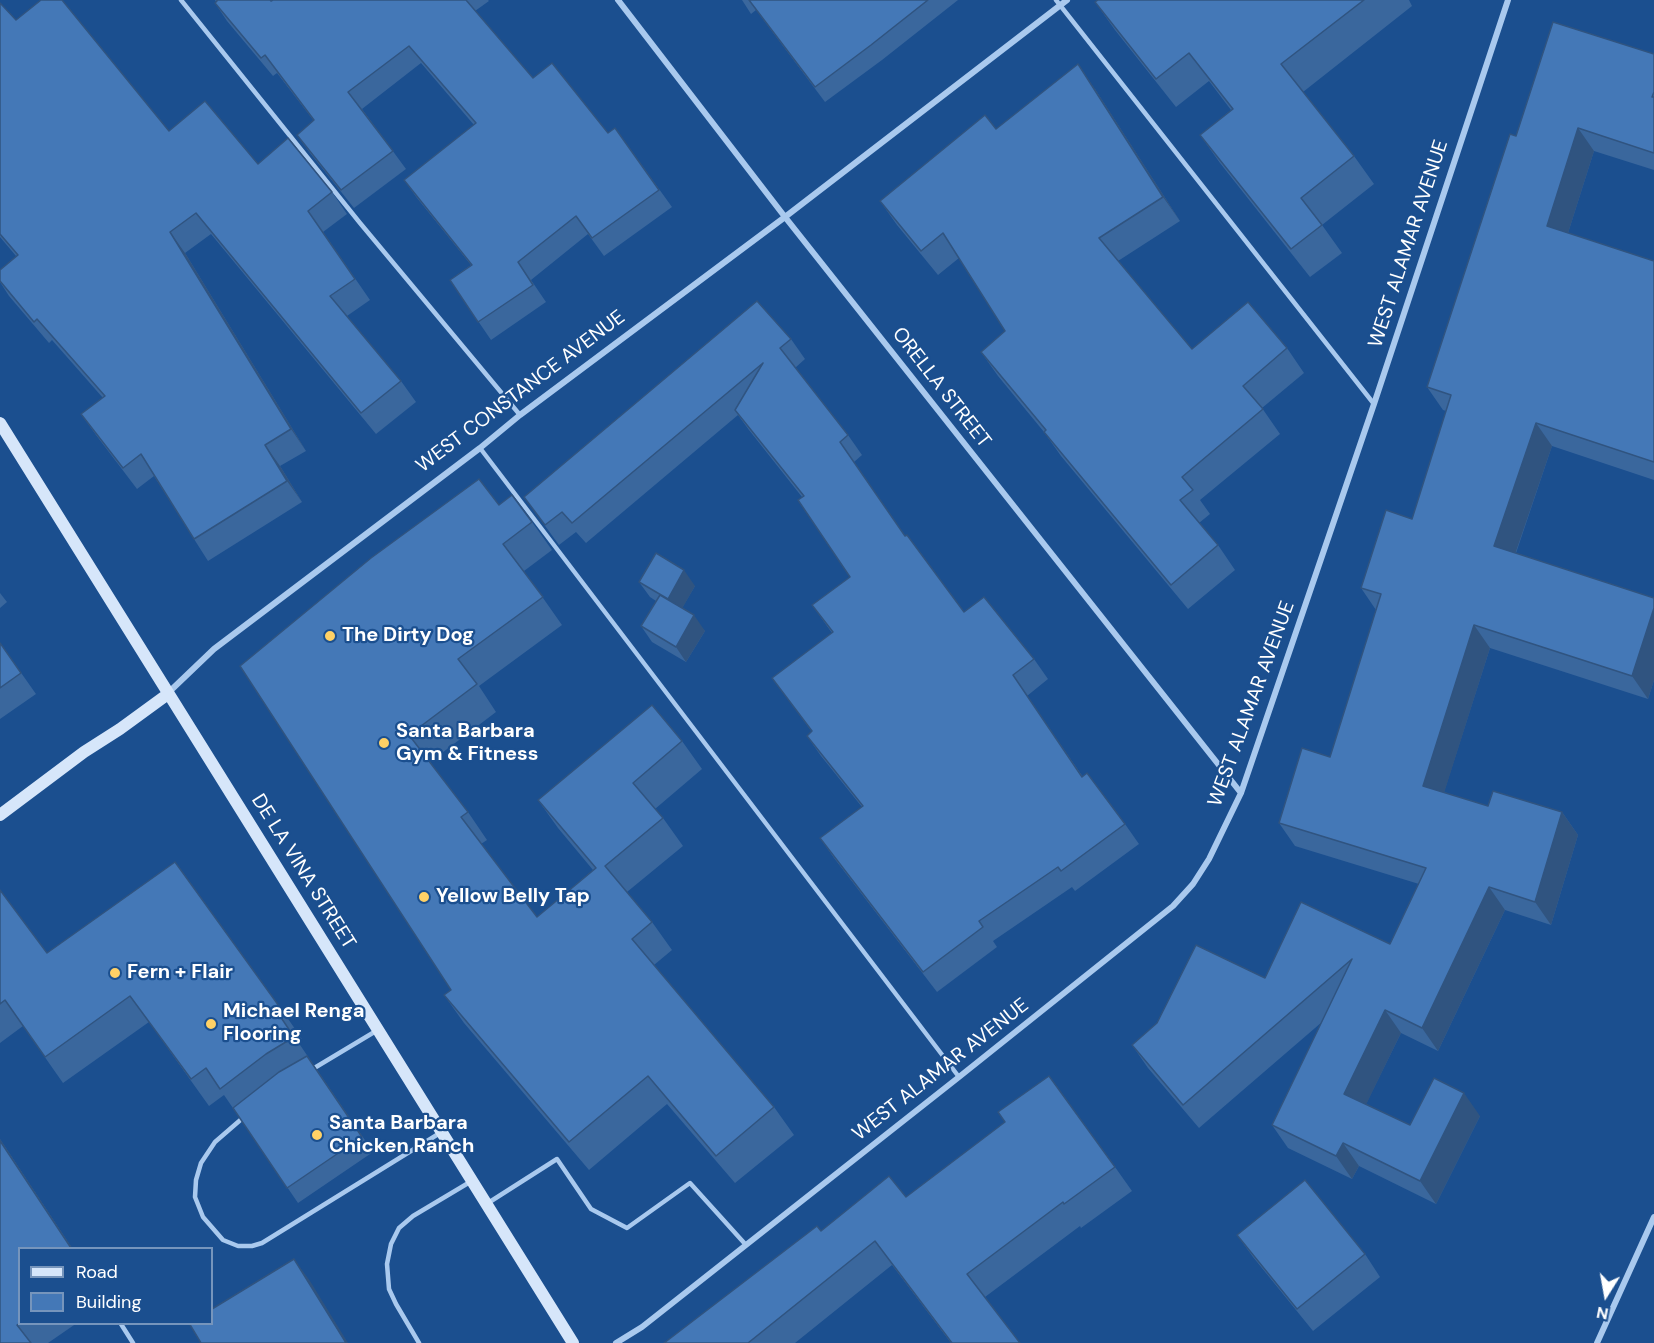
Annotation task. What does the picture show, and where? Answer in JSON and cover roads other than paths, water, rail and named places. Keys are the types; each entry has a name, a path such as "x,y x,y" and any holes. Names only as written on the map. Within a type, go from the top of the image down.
{"street":[{"name":"ORELLA STREET","path":"618,0 785,217 1241,794"},
{"name":"WEST CONSTANCE AVENUE","path":"0,815 84,752 168,694 214,649 480,448 520,415 785,217 1058,3 1067,0"},
{"path":"1500,0 1507,3"},
{"name":"WEST ALAMAR AVENUE","path":"616,1343 642,1327 959,1077 1173,906 1193,884 1209,859 1241,794 1507,3"},
{"name":"DE LA VINA STREET","path":"0,423 573,1343"},
{"path":"1597,1343 1654,1217"}],"lane":[{"path":"182,0 360,223 520,415"},
{"path":"1058,3 1374,404"},
{"path":"480,448 959,1077"},
{"path":"307,1072 378,1030"},
{"path":"252,1111 215,1142 201,1163 196,1180 195,1197 203,1217 223,1240 238,1246 262,1243 441,1132"},
{"path":"486,1204 556,1159 591,1209 627,1228 690,1183 746,1245"},
{"path":"419,1343 389,1289 387,1264 391,1244 399,1228 413,1216 472,1181"},
{"path":"122,1325 134,1343"}],"place":[{"name":"The Dirty Dog","path":"330,636"},
{"name":"Santa Barbara Gym & Fitness","path":"384,743"},
{"name":"Yellow Belly Tap","path":"424,897"},
{"name":"Fern + Flair","path":"115,973"},
{"name":"Michael Renga Flooring","path":"211,1024"},
{"name":"Santa Barbara Chicken Ranch","path":"317,1135"}]}
